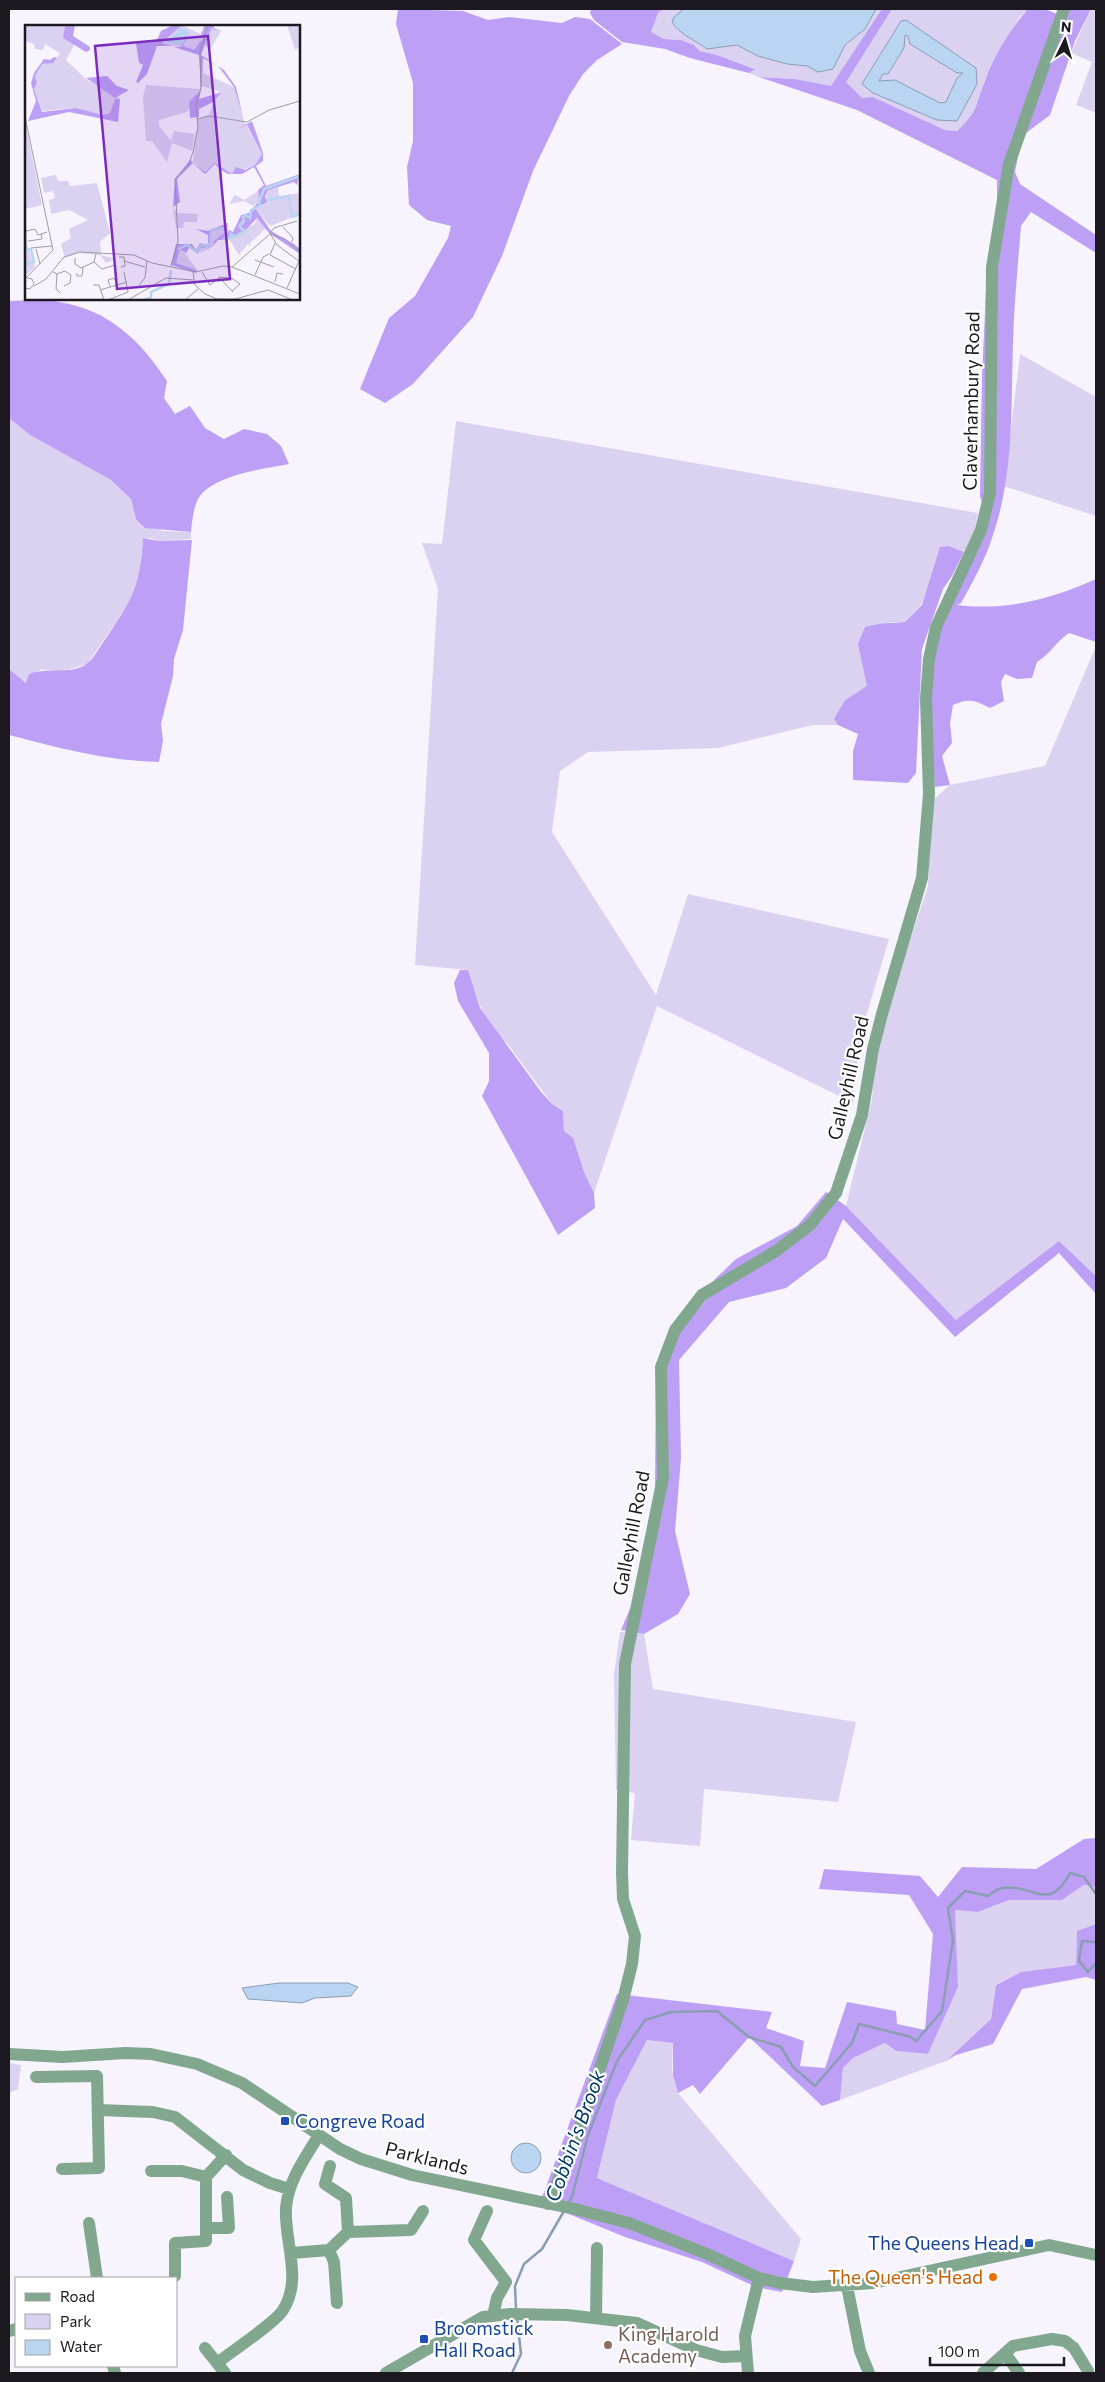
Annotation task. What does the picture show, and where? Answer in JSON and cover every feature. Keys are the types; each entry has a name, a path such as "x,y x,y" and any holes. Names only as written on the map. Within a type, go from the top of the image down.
{"street":[{"name":"Claverhambury Road","path":"929,794 926,698 929,659 936,627 981,530 990,493 992,267 1009,164 1064,9"},
{"name":"Galleyhill Road","path":"548,2204 577,2136 624,2000 632,1964 635,1936 623,1899 622,1873 625,1664 664,1478 661,1367 675,1330 702,1295 790,1241 810,1225 836,1193 862,1116 873,1049 922,878 929,794"},
{"name":"Parklands","path":"9,2054 63,2057 125,2053 151,2054 197,2064 242,2084 340,2149 385,2168 566,2207 629,2223 707,2254 759,2278 797,2286 847,2286 912,2275 1049,2245 1096,2255"},
{"path":"36,2077 97,2076 99,2168 62,2169"},
{"path":"98,2110 153,2112 170,2115 182,2121 243,2170 270,2183 289,2189"},
{"path":"217,2363 282,2312 289,2300 292,2253 286,2220 289,2189 319,2135"},
{"path":"175,2276 175,2243 206,2241 206,2177 226,2155"},
{"path":"330,2166 325,2184 346,2198 348,2232"},
{"path":"151,2171 182,2171 206,2177"},
{"path":"206,2228 229,2228 226,2197"},
{"path":"292,2253 330,2250 348,2232 411,2230 424,2211"},
{"path":"487,2211 474,2240 506,2282 497,2298 493,2316"},
{"path":"89,2223 97,2277"},
{"path":"596,2317 597,2248"},
{"path":"330,2250 334,2262 337,2303"},
{"path":"748,2373 745,2356 745,2336 759,2278"},
{"path":"847,2286 860,2351 864,2366 870,2373"},
{"path":"386,2373 484,2317 510,2314 596,2317 637,2323 696,2350 722,2357 745,2356"},
{"path":"983,2373 1014,2346 1052,2339 1065,2342 1074,2348 1089,2370"},
{"path":"205,2348 225,2373"},
{"path":"1005,2353 1019,2373"}],"green space":[{"path":"663,9 1028,9 1019,18 998,55 985,79 977,108 961,131 945,130 873,97 862,99 831,87 795,79 759,77 749,73 754,68 700,51 694,45 681,40 664,39 650,32 658,13"},
{"path":"1091,9 1096,9 1096,113 1076,105 1092,62 1071,53"},
{"path":"1020,354 1096,397 1096,516 1004,486"},
{"path":"9,418 30,435 111,480 131,499 136,519 163,531 191,532 191,539 159,541 143,538 139,577 133,598 87,664 60,672 41,669 26,683 9,669"},
{"path":"456,421 978,513 975,530 964,552 949,546 921,605 905,622 892,622 868,686 845,700 838,725 813,725 718,748 588,752 560,771 552,832 656,995 688,894 889,939 860,1037 853,1103 657,1006 594,1193 564,1131 563,1111 552,1104 507,1043 493,1028 478,1000 468,970 415,965 438,589 422,543 442,544"},
{"path":"1096,646 1096,1276 1059,1241 957,1321 846,1206 872,1099 876,1043 928,886 932,801 950,785 1045,766"},
{"path":"620,1632 644,1634 653,1689 856,1722 838,1802 704,1789 700,1846 631,1840 635,1793 616,1790 614,1674"},
{"path":"1084,1885 1096,1887 1096,1924 1077,1931 1076,1965 1021,1972 996,1984 991,2019 946,2061 840,2100 843,2068 853,2058 885,2043 896,2051 928,2054 958,1987 954,1910 978,1912 1009,1900 1062,1900"},
{"path":"647,2040 673,2043 672,2070 678,2093 801,2239 794,2261 597,2178 616,2100"},
{"path":"9,2063 21,2065 18,2089 9,2093"}],"shaded area":[{"path":"398,9 463,11 488,20 509,17 562,23 575,17 590,19 622,44 597,60 583,74 569,96 533,171 502,256 473,317 413,384 385,403 360,389 389,318 415,296 448,238 451,226 427,220 409,205 407,167 413,141 413,83 396,24"},
{"path":"591,9 663,9 658,13 651,32 664,39 681,40 694,45 700,51 755,69 749,73 690,58 665,49 622,42 594,20 590,13"},
{"path":"882,9 892,9 846,82 862,98 873,97 945,130 957,131 973,112 999,51 1028,9 1045,9 1057,14 1059,9 1091,9 1075,41 1050,115 1022,136 1015,172 1020,184 1096,235 1096,253 1031,212 1021,226 1014,314 1010,440 1005,488 1000,512 987,552 966,595 961,603 957,605 993,606 1028,602 1046,598 1096,579 1096,642 1069,633 1037,662 1032,678 1017,679 1005,674 1001,682 1004,701 990,708 971,701 963,701 953,705 950,723 952,743 942,756 950,785 935,787 926,660 989,520 980,497 982,376 986,290 997,200 997,180 857,110 759,77 795,79 831,86"},
{"path":"40,300 59,302 77,306 108,320 134,340 157,366 167,381 164,398 175,414 190,406 205,428 224,439 244,429 267,434 281,446 289,464 252,471 225,479 213,485 203,492 197,501 191,532 145,528 136,519 131,499 111,480 30,435 9,418 9,301"},
{"path":"143,538 159,541 192,540 183,630 174,659 173,676 161,724 163,741 159,762 102,756 9,735 9,669 26,683 29,674 43,671 71,670 88,663 96,654 133,593 140,569"},
{"path":"949,546 964,552 943,589 922,649 916,773 908,783 853,780 853,751 858,734 838,725 834,719 845,700 867,686 858,644 865,627 905,622 922,605 940,547"},
{"path":"460,970 468,970 480,1008 541,1092 552,1104 563,1111 564,1131 573,1138 584,1172 594,1193 595,1208 558,1235 482,1096 489,1081 489,1053 458,1001 454,983"},
{"path":"826,1192 846,1206 956,1320 1059,1241 1096,1276 1096,1294 1059,1253 955,1337 843,1219 826,1258 786,1288 729,1302 679,1360 681,1458 675,1531 690,1594 678,1614 644,1634 621,1630 642,1580 655,1489 656,1363 679,1331 704,1303 714,1280 736,1259 797,1226"},
{"path":"1096,1838 1096,1887 1084,1885 1062,1900 1009,1900 978,1912 955,1910 958,1987 928,2054 896,2051 885,2043 853,2058 843,2068 840,2100 822,2106 749,2037 700,2094 693,2085 678,2093 673,2075 673,2043 647,2040 616,2100 597,2178 794,2261 782,2292 756,2287 702,2262 625,2237 537,2201 543,2195 617,1994 772,2012 766,2028 804,2041 800,2066 825,2068 847,2002 896,2011 897,2024 925,2030 933,1934 909,1895 819,1889 824,1869 920,1876 938,1897 962,1867 1036,1869 1084,1839"},
{"path":"1096,1924 1096,1980 1086,1977 1022,1989 993,2044 956,2055 946,2061 991,2019 996,1985 1021,1972 1076,1965 1077,1931"}],"water":[{"path":"684,9 876,9 865,29 845,45 833,69 818,72 807,66 787,64 758,56 737,45 707,49 683,34 672,22 674,17"},
{"path":"906,20 976,68 977,84 957,121 937,120 873,93 862,84 901,21","holes":["905,35 908,36 910,44 957,73 963,73 957,78 946,102 940,103 895,80 879,81 883,74 888,74 904,48"]},
{"path":"279,1983 348,1983 358,1987 351,1996 315,1998 302,2003 248,1999 242,1988"},
{"path":"526,2143 536,2148 541,2158 536,2168 526,2173 516,2168 511,2158 516,2148"}],"waterway":[{"name":"Cobbin's Brook","path":"568,2204 572,2197 588,2135 617,2061 645,2020 671,2012 717,2011 749,2037 781,2047 793,2067 815,2086 852,2043 859,2024 911,2037 916,2041 942,2011 953,1941 948,1908 965,1891 988,1896 1000,1889 1013,1888 1047,1894 1055,1892 1070,1873 1084,1877 1096,1894"},
{"name":"Cobbin's Brook","path":"1096,1942 1082,1941 1079,1961 1088,1972 1096,1963"},
{"name":"Cobbin's Brook","path":"516,2309 515,2286 524,2264 542,2249 564,2211"},
{"name":"Cobbin's Brook","path":"512,2373 521,2354 517,2317"}],"place":[{"name":"Congreve Road","path":"285,2121"},
{"name":"The Queens Head","path":"1029,2243"},
{"name":"The Queen's Head","path":"993,2277"},
{"name":"Broomstick Hall Road","path":"424,2339"},
{"name":"King Harold Academy","path":"608,2345"}]}
